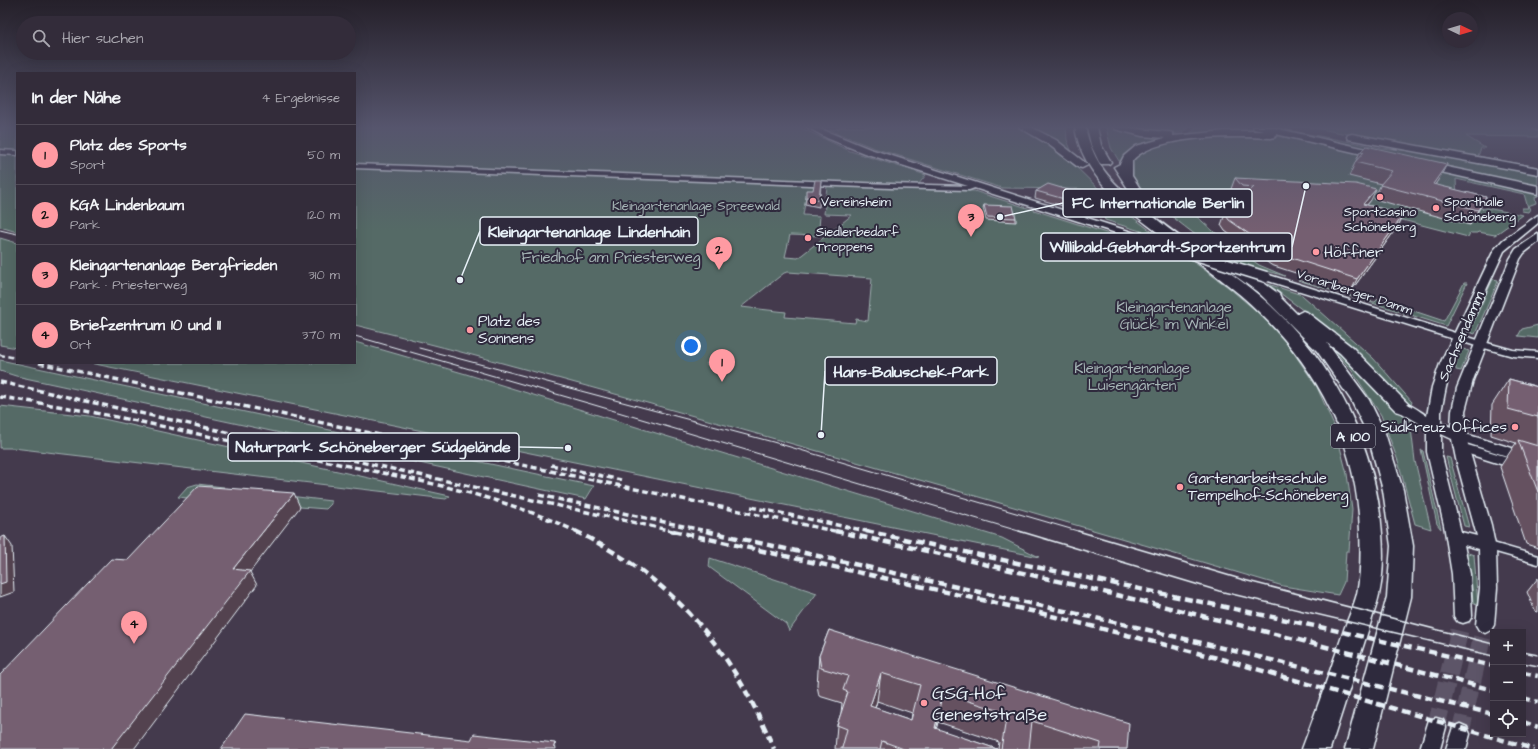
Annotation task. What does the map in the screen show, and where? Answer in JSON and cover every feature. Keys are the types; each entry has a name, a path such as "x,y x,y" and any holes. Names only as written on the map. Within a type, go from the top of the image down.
{"highway":[{"path":"1078,162 1101,187 1115,199 1141,207"},
{"name":"A 100","path":"1093,162 1112,187 1141,207 1265,284 1323,348 1360,400 1376,433 1393,490 1402,546 1399,596 1358,749"},
{"name":"A 100","path":"1106,162 1141,207 1275,318 1300,345 1321,373 1352,431 1366,491 1370,521 1371,554 1369,590 1332,706 1316,749"},
{"path":"1117,162 1141,207"},
{"path":"1126,162 1126,177"},
{"path":"1412,162 1538,190"},
{"path":"1487,162 1538,171"},
{"path":"1265,284 1289,306 1335,340 1402,408"}],"main road":[{"name":"Sachsendamm","path":"1463,616 1463,585 1455,536 1434,454 1433,425 1439,387 1446,364 1498,253 1507,242 1538,218"},
{"name":"Sachsendamm","path":"1485,625 1489,588 1489,562 1483,526 1460,441 1459,404 1480,344 1515,259 1518,253 1538,237"},
{"path":"1507,242 1525,247"},
{"path":"1402,408 1460,441"},
{"path":"1455,536 1486,545"},
{"path":"1430,749 1436,727"}],"street":[{"name":"Vorarlberger Damm","path":"903,162 1138,237 1265,284 1480,344"},
{"path":"356,166 902,187 969,188 977,186"},
{"path":"1480,344 1513,353 1538,355"},
{"path":"1460,441 1538,461"},
{"path":"1460,441 1538,471"},
{"path":"1486,545 1538,560"}],"green space":[{"path":"0,162 16,162 16,232 0,227"},
{"path":"356,162 885,162 926,175 918,185 356,164"},
{"path":"919,162 1071,162 1110,200 1159,237 1105,220 1101,208 1086,191 1080,189 1002,188"},
{"path":"1131,162 1405,162 1538,191 1538,196 1535,197 1536,203 1528,206 1530,209 1528,212 1522,211 1522,208 1528,208 1524,194 1456,179 1457,201 1484,209 1486,208 1523,215 1495,235 1478,232 1470,233 1468,237 1325,200 1184,198 1188,199 1183,204 1213,231 1259,265 1285,276 1244,265 1232,260 1193,233 1145,193 1130,173"},
{"path":"1421,162 1480,162 1538,172 1538,188"},
{"path":"1495,162 1510,162 1538,167 1538,170"},
{"path":"356,168 821,186 820,197 806,197 803,215 820,216 819,228 821,236 790,235 785,257 798,258 852,215 824,214 827,186 974,191 1191,260 1228,287 1261,315 1287,343 1317,387 1335,428 1347,474 1352,510 1349,551 1346,551 1344,582 1338,595 1283,586 1145,545 682,413 496,361 356,325","holes":["788,272 872,278 868,321 856,319 855,323 785,317 786,312 741,307 784,273","716,352 720,353 725,366 706,364"]},
{"path":"0,238 16,243 16,348 0,345"},
{"path":"1493,279 1498,280 1497,284 1475,334 1469,332"},
{"path":"1298,280 1367,301 1375,302 1378,299 1444,321 1464,283 1467,283 1446,326"},
{"path":"1268,284 1302,295 1373,358 1412,402 1410,407 1312,317"},
{"path":"1538,325 1538,338 1518,336 1522,329"},
{"path":"1323,337 1361,371 1401,414 1410,420 1415,461 1431,529 1415,524 1398,461 1381,415 1352,371"},
{"path":"356,342 466,374 1002,538 1039,557 95,364 356,364"},
{"path":"1460,348 1469,351 1461,371 1456,370 1456,358"},
{"path":"0,360 594,486 586,499 16,376 0,371"},
{"path":"0,406 90,416 450,496 446,499 13,448 0,448"},
{"path":"1421,450 1423,451 1441,529 1437,524"},
{"path":"1446,457 1450,458 1469,527 1464,526"},
{"path":"197,484 224,487 219,492 208,497 197,499 178,497 187,487"},
{"path":"281,495 331,501 331,504 326,509 300,507"},
{"path":"1465,552 1474,555 1478,605 1473,602 1471,577"},
{"path":"710,558 817,593 789,631 786,624 709,567"}],"building":[{"path":"1355,162 1438,162 1447,164 1433,184 1486,197 1478,210 1380,185 1392,171"},
{"name":"Höffner","path":"1235,178 1356,184 1376,189 1363,204 1404,214 1357,279 1276,253 1229,220 1225,214 1254,187 1242,186"},
{"path":"815,180 821,180 819,200 806,197 806,190 813,190"},
{"path":"1048,184 1085,195 1083,196 1097,201 1089,206 1036,191"},
{"path":"984,205 1013,206 1016,218 987,217"},
{"path":"1509,379 1538,387 1538,417 1508,409"},
{"path":"1518,440 1538,446 1538,492"},
{"path":"198,486 294,493 233,569 250,571 111,749 0,749 0,675 111,559 128,560"},
{"path":"5,536 6,582 0,584 0,538"},
{"path":"829,630 1129,723 1127,749 1100,749 1101,743 1032,721 1029,749 1001,749 1007,713 943,693 935,728 997,749 904,749 882,741 880,749 842,749 847,729 837,725 848,692 843,690 848,676 821,668 819,656","holes":["881,673 920,685 911,720 870,706"]},
{"path":"245,714 471,740 474,734 555,743 553,749 221,749"}],"tunnel":[{"path":"1436,727 1463,616"},
{"path":"1460,734 1485,625"}],"tram line":[{"path":"0,230 16,234"},
{"path":"356,336 591,404 1022,532"},
{"path":"419,348 773,442 1081,532"},
{"path":"1019,531 1219,591 1490,655"},
{"path":"1078,531 1244,580 1490,643"},
{"path":"1526,653 1538,655"},
{"path":"1526,664 1538,666"}],"railway":[{"path":"0,355 16,358"},
{"path":"44,364 839,532"},
{"path":"0,382 677,532"},
{"path":"0,397 113,416 441,486 511,505 544,517 576,532"},
{"path":"551,465 621,480"},
{"path":"539,495 711,532"},
{"path":"751,507 871,532"},
{"path":"673,531 1036,612 1225,660 1534,749"},
{"path":"706,531 1136,627 1490,713"},
{"path":"835,531 1165,607 1490,689"},
{"path":"866,531 1329,629 1490,665"},
{"path":"576,532 610,550 642,572 671,595 696,620 719,649 739,679 774,749"},
{"path":"1526,674 1538,676"},
{"path":"1526,699 1538,702"},
{"path":"1526,723 1538,727"}],"place":[{"name":"Willibald-Gebhardt-Sportzentrum","path":"1306,186"},
{"name":"Sportcasino Schöneberg","path":"1380,197"},
{"name":"Vereinsheim","path":"813,201"},
{"name":"Sporthalle Schöneberg","path":"1436,208"},
{"name":"FC Internationale Berlin","path":"1000,217"},
{"name":"Kleingartenanlage Bergfrieden","path":"971,237"},
{"name":"Siedlerbedarf Troppens","path":"808,238"},
{"name":"Höffner","path":"1316,252"},
{"name":"KGA Lindenbaum","path":"719,270"},
{"name":"Kleingartenanlage Lindenhain","path":"460,280"},
{"name":"Platz des Sonnens","path":"470,330"},
{"name":"Platz des Sports","path":"722,382"},
{"name":"Südkreuz Offices","path":"1515,427"},
{"name":"Hans-Baluschek-Park","path":"821,435"},
{"name":"Naturpark Schöneberger Südgelände","path":"568,448"},
{"name":"Gartenarbeitsschule Tempelhof-Schöneberg","path":"1180,487"},
{"name":"Briefzentrum 10 und 11","path":"134,644"},
{"name":"GSG-Hof Geneststraße","path":"924,703"}],"park label":[{"name":"Kleingartenanlage Spreewald","path":"696,205"},
{"name":"Friedhof am Priesterweg","path":"611,257"},
{"name":"Kleingartenanlage Glück im Winkel","path":"1174,316"},
{"name":"Kleingartenanlage Luisengärten","path":"1132,376"}]}
